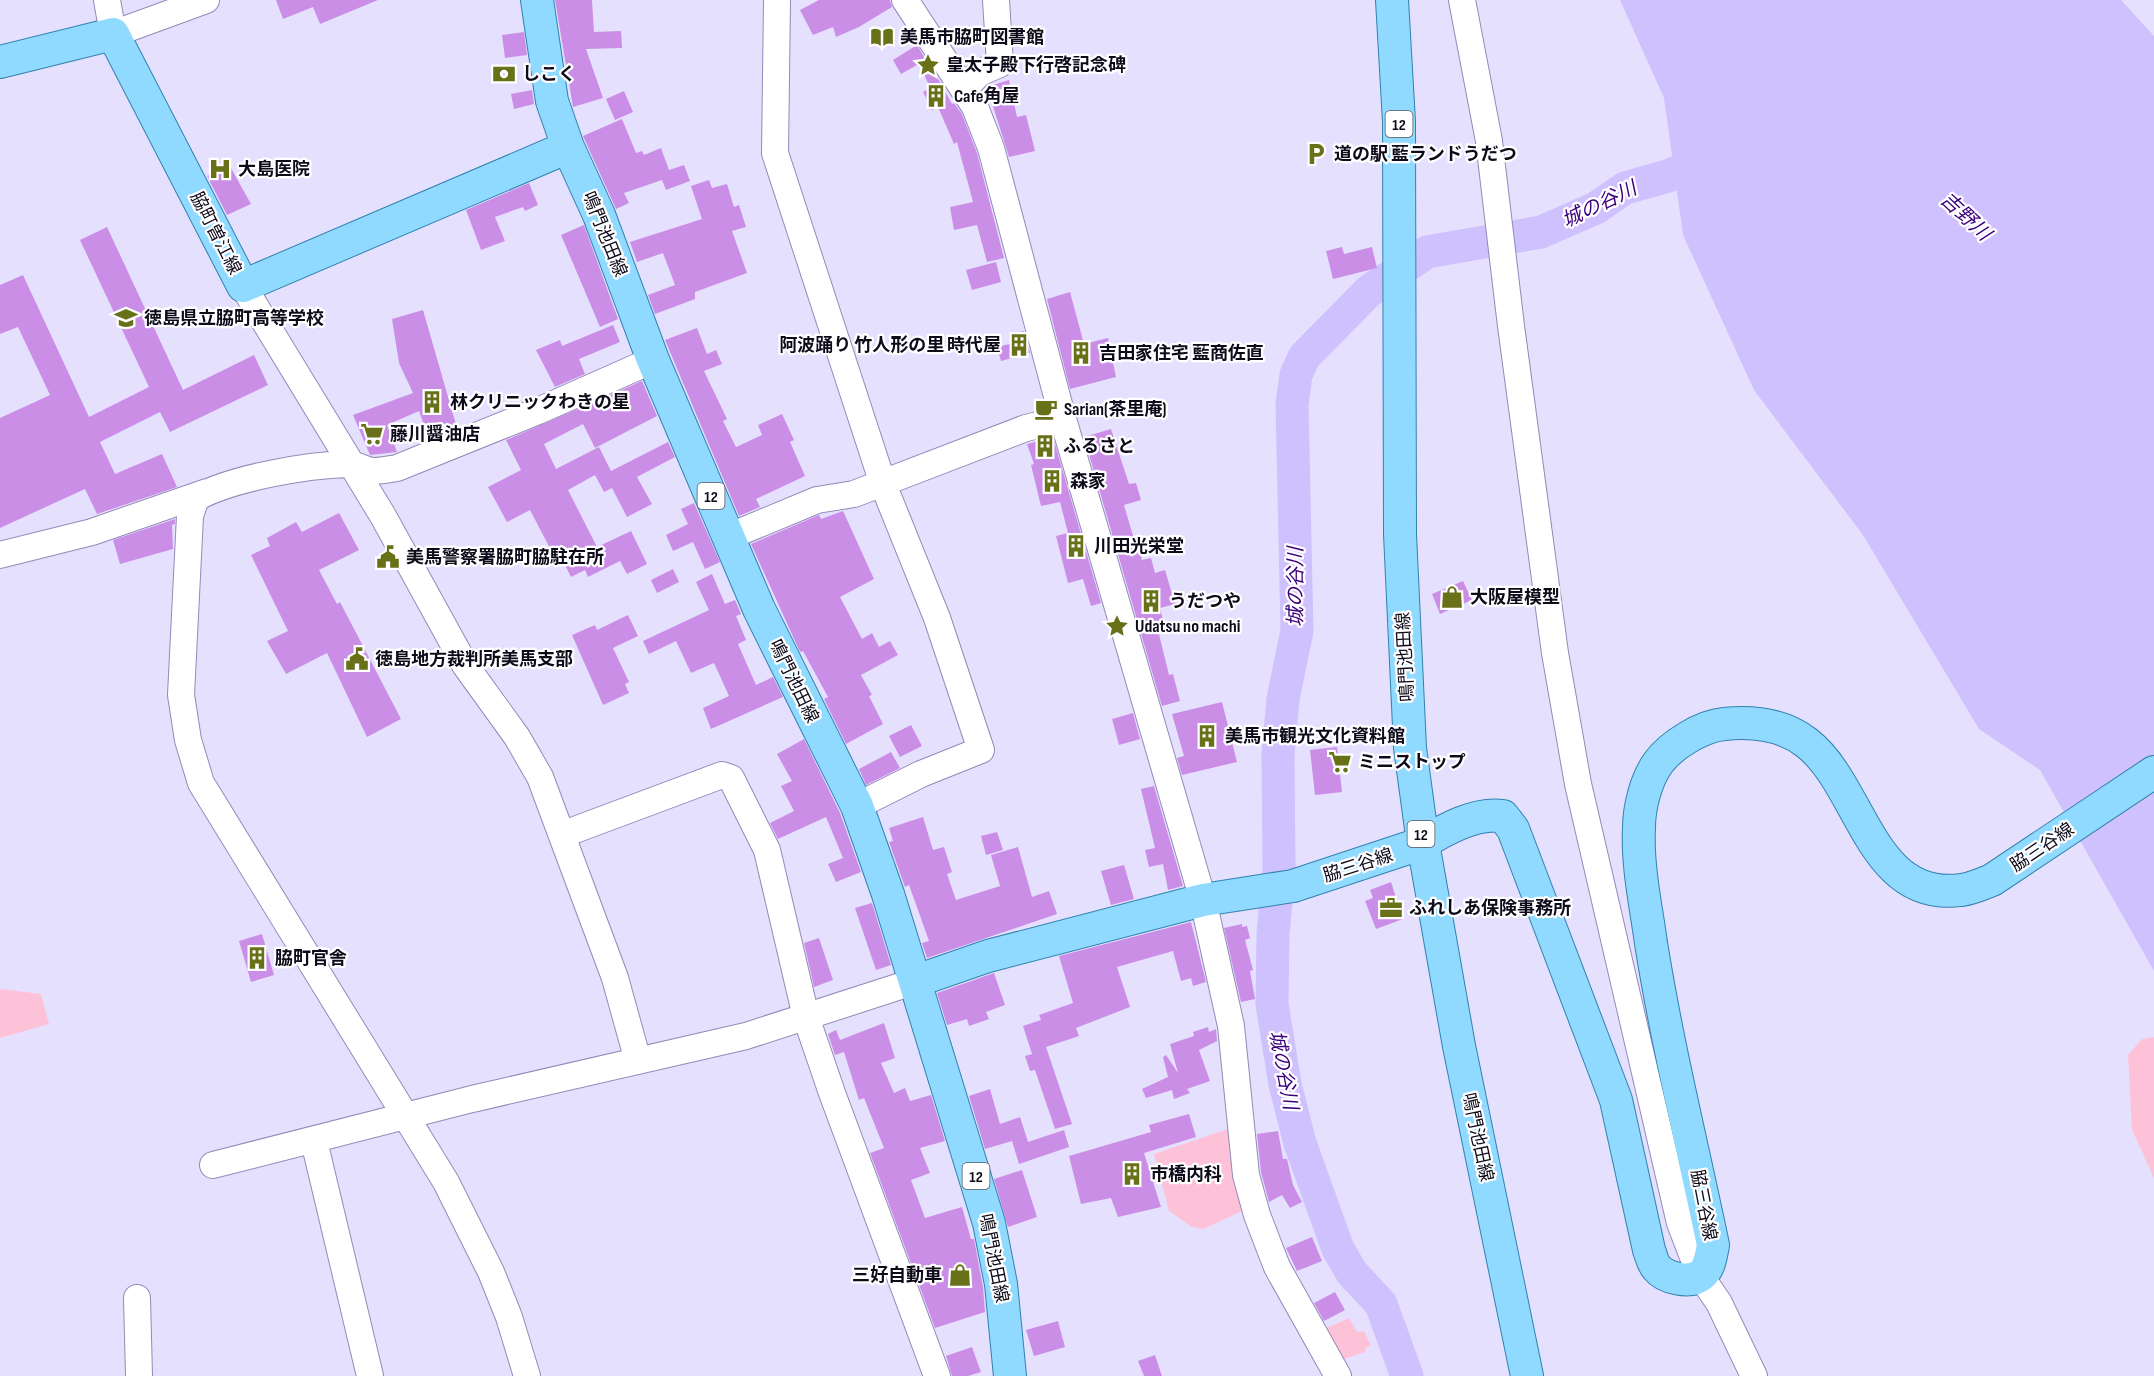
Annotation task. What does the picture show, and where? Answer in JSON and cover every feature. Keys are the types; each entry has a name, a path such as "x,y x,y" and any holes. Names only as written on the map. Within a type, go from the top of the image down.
{"main road":[{"name":"鳴門池田線","path":"537,0 552,101 568,147 599,216 652,360 759,609 857,806 916,981 989,1223 1002,1284 1010,1376"},
{"name":"鳴門池田線","path":"1392,0 1399,122 1398,283 1403,647 1410,748 1423,843 1459,1046 1527,1376"},
{"path":"0,62 113,34"},
{"name":"脇町曽江線","path":"113,34 243,285 568,147"},
{"name":"脇三谷線","path":"916,981 988,956 1203,900 1280,888 1423,843 1436,834 1489,814 1503,816 1513,829 1569,983 1616,1100 1649,1250 1656,1268 1672,1278 1689,1279 1700,1275 1710,1262 1713,1245 1661,1009 1645,901 1639,829 1643,796 1658,762 1683,740 1718,725 1749,721 1777,728 1807,743 1830,768 1878,851 1901,875 1927,888 1961,890 1992,880 2154,772"}],"street":[{"path":"107,0 113,34 206,0"},
{"path":"777,0 775,153 884,484 937,618 981,750 921,774 857,806"},
{"path":"905,0 975,107 991,148 1063,419 1203,900 1231,1026 1246,1175 1257,1215 1276,1267 1338,1376"},
{"path":"964,90 979,73 1000,64 996,0"},
{"path":"1462,0 1489,141 1554,641 1578,784 1680,1223 1700,1275 1719,1303 1754,1376"},
{"path":"243,285 352,464 465,665 517,737 540,777 564,834 615,978 638,1061"},
{"path":"0,555 93,532 207,492 259,477 318,466 352,464 373,472 397,468 538,411 652,360"},
{"path":"728,537 817,500 854,494 1026,428 1063,419"},
{"path":"207,492 196,498 190,516 181,695 188,740 201,783 446,1182 491,1272 510,1317 527,1376"},
{"path":"564,834 722,775 731,778 767,850 806,1017 937,1376"},
{"path":"213,1165 472,1099 746,1036 916,981"},
{"path":"314,1141 370,1376"},
{"path":"137,1298 139,1376"}],"shaded area":[{"path":"0,989 41,994 49,1024 0,1038"},
{"path":"2154,1037 2154,1178 2132,1130 2128,1055 2142,1039"},
{"path":"1228,1129 1232,1136 1247,1209 1203,1229 1192,1227 1169,1211 1154,1154"},
{"path":"1349,1318 1357,1332 1364,1331 1371,1345 1365,1348 1365,1352 1336,1362 1320,1331"}],"water":[{"name":"吉野川","path":"1620,0 2121,0 2154,36 2154,971 2040,770 1979,729 1863,535 1754,390 1683,235 1664,98"}],"building":[{"path":"276,0 378,0 320,24 313,7 283,19"},
{"path":"555,0 592,0 594,32 621,31 622,48 586,49 603,98 573,107"},
{"path":"819,0 890,0 892,7 859,27 836,37 833,27 813,35 800,10"},
{"path":"524,32 527,55 505,58 502,35"},
{"path":"917,45 926,60 901,74 893,60"},
{"path":"932,68 952,104 954,103 962,114 977,153 1004,258 987,262 977,225 954,230 950,207 973,202 957,142 954,144 938,107 932,110 923,92 930,88 923,72"},
{"path":"1009,80 1017,117 1026,115 1035,151 1009,157 987,87"},
{"path":"532,90 534,104 514,109 511,94"},
{"path":"624,91 633,112 615,120 606,99"},
{"path":"622,119 636,153 642,151 644,155 661,148 669,170 684,165 690,181 666,190 662,180 624,193 629,203 616,209 583,136"},
{"path":"224,167 226,170 231,168 251,204 227,215 207,176"},
{"path":"709,180 712,188 727,184 734,207 739,205 746,227 732,231 747,273 695,292 695,299 655,314 648,295 675,285 663,253 637,262 630,242 702,219 691,186"},
{"path":"529,183 538,205 525,211 523,207 495,217 505,241 481,250 466,210"},
{"path":"584,225 618,319 600,327 561,235"},
{"path":"107,227 183,390 254,355 268,385 170,432 160,412 100,442 115,474 162,454 177,487 97,514 85,489 0,528 0,418 50,395 18,327 0,334 0,285 23,275 89,417 149,387 80,240"},
{"path":"1342,247 1344,254 1372,247 1377,268 1333,279 1326,251"},
{"path":"996,262 1001,282 972,290 966,270"},
{"path":"1070,292 1084,344 1108,338 1116,377 1070,389 1047,299"},
{"name":"林クリニックわきの星","path":"423,310 457,428 429,439 419,411 387,425 397,452 370,455 353,415 413,393 399,363 392,319"},
{"path":"613,325 620,342 579,359 585,374 555,387 536,350 560,340 562,346"},
{"path":"697,328 707,354 716,350 722,364 704,371 727,419 723,421 736,447 762,435 758,425 782,414 794,440 790,442 805,476 756,499 760,507 739,516 665,340"},
{"name":"阿波踊り 竹人形の里 時代屋","path":"1024,331 1030,353 1001,361 997,347 1014,343 1012,334"},
{"path":"642,381 657,416 595,448 583,424 544,444 556,469 599,447 611,471 668,442 675,457 637,477 652,504 627,517 612,488 604,492 595,475 568,490 597,547 631,531 647,564 627,574 620,561 588,577 585,570 571,577 558,551 553,554 530,510 507,522 488,487 521,470 506,440"},
{"path":"1111,429 1129,484 1136,483 1141,500 1124,505 1136,546 1138,545 1142,560 1151,558 1155,573 1165,570 1175,604 1160,608 1165,628 1158,630 1169,675 1173,674 1180,701 1162,706 1084,437"},
{"path":"1053,437 1101,603 1091,606 1083,579 1068,583 1056,536 1068,533 1060,502 1041,506 1031,465 1034,464 1027,444"},
{"path":"694,503 720,562 705,569 693,542 673,551 666,535 688,524 681,509"},
{"path":"843,511 874,579 840,597 862,639 872,633 879,647 890,641 898,655 861,675 872,695 869,696 883,724 846,744 824,699 828,697 803,651 800,652 751,544 819,515 821,519"},
{"path":"339,513 359,550 319,570 337,604 340,602 401,719 367,737 327,653 286,674 267,641 288,631 251,555 270,546 267,538 296,522 302,532"},
{"path":"175,519 175,524 172,525 173,549 120,564 113,540"},
{"path":"673,569 679,582 657,593 651,580"},
{"path":"712,574 725,604 735,600 741,614 736,616 746,640 738,644 756,685 773,677 783,697 711,729 703,708 729,696 714,663 691,673 676,641 649,654 643,641 709,610 696,582"},
{"name":"大阪屋模型","path":"1463,581 1472,600 1440,614 1432,594"},
{"path":"628,615 638,636 613,648 629,682 625,684 629,693 603,705 572,635 595,625 597,630"},
{"name":"美馬市観光文化資料館","path":"1222,702 1237,762 1182,775 1177,758 1184,756 1172,714"},
{"path":"1133,713 1140,739 1119,745 1112,719"},
{"path":"911,725 922,746 900,757 889,736"},
{"path":"804,739 840,813 861,872 836,882 828,864 843,858 826,817 778,839 770,823 794,811 781,786 792,781 777,754"},
{"path":"1337,747 1342,792 1315,795 1310,750"},
{"path":"891,752 900,768 866,785 859,769"},
{"path":"1154,786 1183,886 1168,890 1163,864 1149,867 1145,850 1155,848 1141,789"},
{"path":"923,817 933,850 944,847 952,872 947,874 956,900 1000,886 991,855 1018,847 1032,897 1049,891 1057,914 927,958 922,943 929,941 909,885 905,887 889,842 893,841 889,828"},
{"path":"997,832 1003,850 986,855 981,836"},
{"path":"1124,865 1134,899 1111,905 1101,871"},
{"path":"1391,882 1403,919 1376,929 1365,901 1373,898 1370,890"},
{"path":"872,903 891,965 876,970 855,908"},
{"path":"1191,922 1206,982 1193,986 1191,978 1181,981 1173,951 1117,967 1130,1007 1076,1028 1079,1036 1046,1047 1072,1124 1055,1129 1035,1070 1030,1071 1025,1056 1032,1054 1023,1026 1041,1020 1039,1015 1073,1003 1059,956"},
{"path":"1242,924 1242,927 1247,926 1250,938 1245,940 1253,970 1250,971 1255,999 1241,1002 1224,928"},
{"name":"脇町官舎","path":"262,934 274,975 251,982 239,941"},
{"path":"819,938 833,980 814,987 804,943"},
{"path":"994,973 1005,1005 986,1012 989,1019 969,1026 967,1019 947,1025 937,993"},
{"path":"884,1023 895,1058 881,1063 894,1093 905,1088 910,1101 931,1095 945,1141 920,1148 930,1173 911,1180 925,1218 962,1207 971,1239 974,1239 983,1287 985,1312 935,1328 870,1153 884,1148 864,1098 859,1100 844,1052 835,1055 828,1034 836,1030 840,1040"},
{"path":"1208,1027 1209,1032 1216,1029 1217,1041 1199,1050 1210,1081 1187,1089 1190,1093 1174,1099 1172,1090 1146,1098 1142,1089 1168,1077 1163,1057 1166,1055 1178,1073 1170,1044 1194,1036 1193,1032"},
{"path":"990,1089 1000,1124 1020,1117 1028,1142 1064,1130 1069,1147 1019,1164 1012,1141 985,1149 969,1096"},
{"name":"市橋内科","path":"1189,1114 1196,1137 1144,1153 1161,1207 1118,1217 1111,1198 1081,1204 1069,1156 1151,1132 1149,1125"},
{"path":"1278,1131 1283,1159 1287,1159 1293,1185 1302,1202 1290,1208 1282,1195 1269,1202 1261,1172 1257,1134"},
{"path":"1022,1170 1037,1217 1008,1227 994,1179"},
{"path":"1312,1237 1322,1261 1297,1271 1286,1248"},
{"path":"1335,1292 1345,1310 1324,1321 1314,1303"},
{"path":"1058,1321 1065,1347 1034,1356 1026,1330"},
{"path":"972,1347 981,1372 968,1376 952,1376 946,1356"},
{"path":"1155,1355 1162,1376 1144,1376 1138,1361"}],"waterway":[{"name":"城の谷川","path":"1407,1376 1381,1304 1352,1273 1338,1249 1300,1143 1285,1084 1272,1004 1273,934 1279,869 1278,755 1283,699 1297,631 1292,404 1296,375 1304,357 1369,291 1427,252 1541,232 1596,208 1625,188 1668,176 1714,155"}],"place":[{"name":"美馬市脇町図書館","path":"882,37"},
{"name":"皇太子殿下行啓記念碑","path":"928,65"},
{"name":"しこく","path":"504,74"},
{"name":"Cafe角屋","path":"936,96"},
{"name":"道の駅 藍ランドうだつ","path":"1316,154"},
{"name":"大島医院","path":"220,169"},
{"name":"徳島県立脇町高等学校","path":"126,318"},
{"name":"阿波踊り 竹人形の里 時代屋","path":"1019,345"},
{"name":"吉田家住宅 藍商佐直","path":"1081,353"},
{"name":"林クリニックわきの星","path":"432,402"},
{"name":"Sarian(茶里庵)","path":"1046,409"},
{"name":"藤川醤油店","path":"372,434"},
{"name":"ふるさと","path":"1045,446"},
{"name":"森家","path":"1052,481"},
{"name":"川田光栄堂","path":"1076,546"},
{"name":"美馬警察署脇町脇駐在所","path":"388,557"},
{"name":"大阪屋模型","path":"1452,597"},
{"name":"うだつや","path":"1151,601"},
{"name":"Udatsu no machi","path":"1117,626"},
{"name":"徳島地方裁判所美馬支部","path":"357,659"},
{"name":"美馬市観光文化資料館","path":"1207,736"},
{"name":"ミニストップ","path":"1340,762"},
{"name":"ふれしあ保険事務所","path":"1391,908"},
{"name":"脇町官舎","path":"257,958"},
{"name":"市橋内科","path":"1132,1174"},
{"name":"三好自動車","path":"960,1275"}]}
